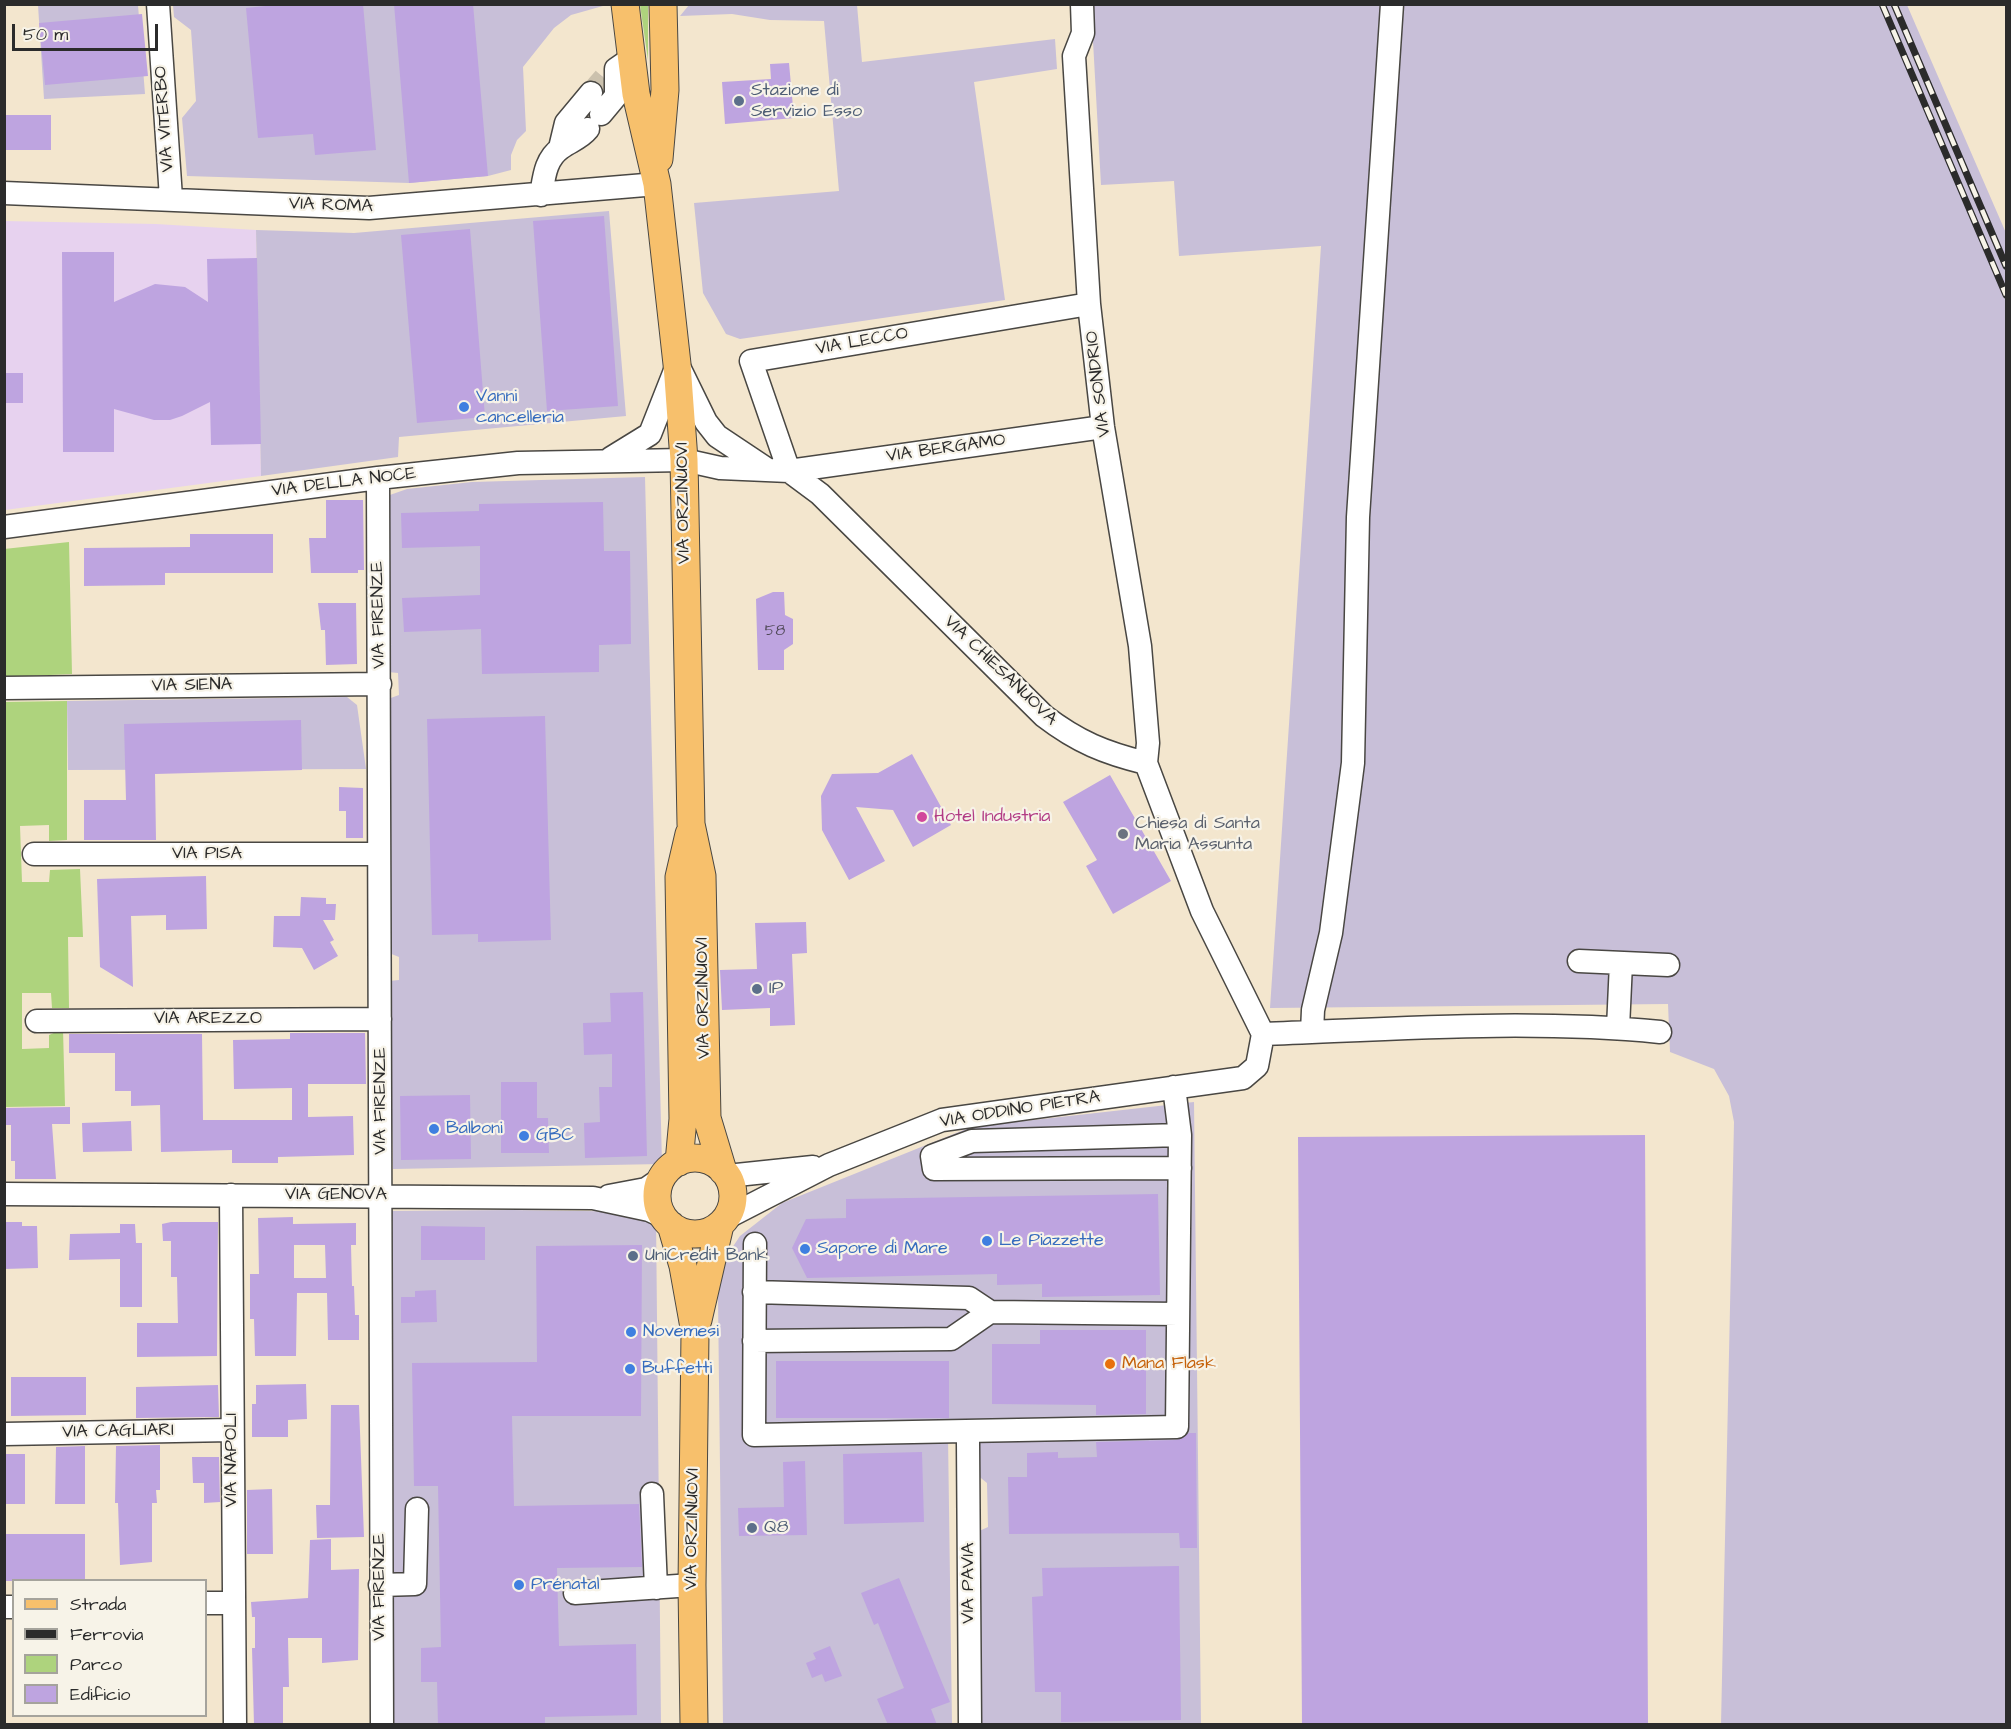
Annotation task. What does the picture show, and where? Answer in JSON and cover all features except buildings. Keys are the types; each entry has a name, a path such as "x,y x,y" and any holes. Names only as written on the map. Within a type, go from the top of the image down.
{"main road":[{"name":"VIA ORZINUOVI","path":"625,4 611,75 636,94 657,184 677,364 684,460 691,824 702,876 707,1118 733,1196 723,1221 695,1333"},
{"name":"VIA ORZINUOVI","path":"657,184 664,90 663,4"},
{"name":"VIA ORZINUOVI","path":"691,824 679,877 682,1119 670,1170 658,1202 683,1266 695,1333 692,1585 694,1725"},
{"path":"670,1170 690,1158 708,1160 725,1174"},
{"path":"667,1221 683,1232 698,1234 723,1221"}],"street":[{"name":"VIA VITERBO","path":"158,4 171,198"},
{"name":"VIA SONDRIO","path":"1082,4 1083,33 1074,56 1089,304 1103,427 1140,646 1148,743 1146,763"},
{"path":"1312,1032 1313,1010 1331,933 1353,763 1358,517 1392,4"},
{"path":"541,195 547,163 560,148 582,136 616,96 611,75"},
{"path":"560,148 566,123 611,75"},
{"name":"VIA ROMA","path":"4,193 171,198 369,208 657,184"},
{"name":"VIA LECCO","path":"779,471 751,361 1089,304"},
{"path":"607,460 650,434 677,364"},
{"name":"VIA CHIESANUOVA","path":"677,364 706,422 717,436 820,494 1044,716 1081,742 1108,754 1146,763"},
{"name":"VIA BERGAMO","path":"779,471 1103,427"},
{"path":"684,460 720,468 779,471"},
{"name":"VIA DELLA NOCE","path":"4,527 378,478 518,463 684,460"},
{"name":"VIA FIRENZE","path":"378,478 382,1725"},
{"name":"VIA SIENA","path":"4,688 380,684"},
{"path":"1146,763 1202,910 1263,1034 1482,1026 1618,1028 1660,1032"},
{"name":"VIA PISA","path":"34,854 379,854"},
{"path":"1579,961 1668,965"},
{"path":"1618,1028 1621,963"},
{"name":"VIA AREZZO","path":"37,1021 380,1019"},
{"name":"VIA ODDINO PIETRA","path":"723,1221 829,1166 942,1120 1243,1078 1257,1066 1263,1034"},
{"path":"755,1244 754,1435 1177,1427 1180,1135 1174,1087"},
{"path":"1180,1135 972,1141 932,1156 934,1168 1180,1168"},
{"path":"725,1174 829,1166"},
{"path":"593,1198 646,1189 670,1170"},
{"name":"VIA GENOVA","path":"4,1194 593,1198 649,1210 667,1221"},
{"name":"VIA NAPOLI","path":"231,1195 235,1725"},
{"path":"754,1292 969,1298 990,1312 1178,1314"},
{"path":"754,1341 951,1340 990,1312"},
{"name":"VIA CAGLIARI","path":"4,1434 232,1430"},
{"name":"VIA PAVIA","path":"969,1442 970,1725"},
{"path":"652,1494 657,1588"},
{"path":"380,1585 415,1584 417,1509"},
{"path":"575,1593 692,1585"},
{"path":"207,1603 233,1603"}],"shaded area":[{"path":"610,4 571,15 554,28 523,67 526,131 517,140 511,155 511,170 488,176 409,183 187,176 182,118 196,101 191,30 174,17 173,5"},
{"path":"38,5 138,5 145,94 44,99"},
{"path":"689,5 857,5 862,62 1055,39 1057,69 974,82 1005,300 740,339 726,334 703,293 694,203 839,191 824,21 770,20 732,14 680,16"},
{"path":"1091,5 1907,5 2006,233 2006,1724 1721,1724 1734,1122 1729,1096 1714,1069 1670,1052 1668,1004 1270,1008 1321,246 1179,256 1174,181 1101,185"},
{"path":"609,211 626,416 399,437 398,457 261,476 256,230 354,233"},
{"path":"4,221 156,224 256,230 261,476 5,510"},
{"path":"645,477 662,1164 393,1169 389,981 399,980 399,957 389,953 388,699 399,695 398,673 388,672 387,496 407,489 472,482"},
{"path":"347,697 357,705 366,769 68,770 67,701"},
{"path":"1194,1102 1201,1724 982,1724 977,1532 988,1527 987,1483 976,1474 976,1436 948,1436 952,1724 723,1724 718,1298 722,1263 740,1236 782,1203 971,1127"},
{"path":"387,1211 652,1212 656,1217 661,1724 390,1724"}],"green space":[{"path":"640,5 648,5 648,60"},
{"path":"69,542 72,674 5,677 4,549"},
{"path":"67,701 67,840 49,841 49,825 20,826 22,882 49,882 50,870 80,869 83,937 68,937 69,1008 52,1008 51,993 22,993 22,1049 49,1048 49,1035 63,1029 65,1106 5,1107 4,702"}],"tunnel":[{"path":"591,93 604,78"}],"railway":[{"path":"1882,4 2006,295"},
{"path":"1894,4 2006,266"}],"place":[{"name":"Stazione di Servizio Esso","path":"739,101"},
{"name":"Vanni cancelleria","path":"464,407"},
{"name":"Hotel Industria","path":"922,817"},
{"name":"Chiesa di Santa Maria Assunta","path":"1123,834"},
{"name":"IP","path":"757,989"},
{"name":"Balboni","path":"434,1129"},
{"name":"GBC","path":"524,1136"},
{"name":"Le Piazzette","path":"987,1241"},
{"name":"Sapore di Mare","path":"805,1249"},
{"name":"UniCredit Bank","path":"633,1256"},
{"name":"Novemesi","path":"631,1332"},
{"name":"Mana Flask","path":"1110,1364"},
{"name":"Buffetti","path":"630,1369"},
{"name":"Q8","path":"752,1528"},
{"name":"Prénatal","path":"519,1585"}]}
